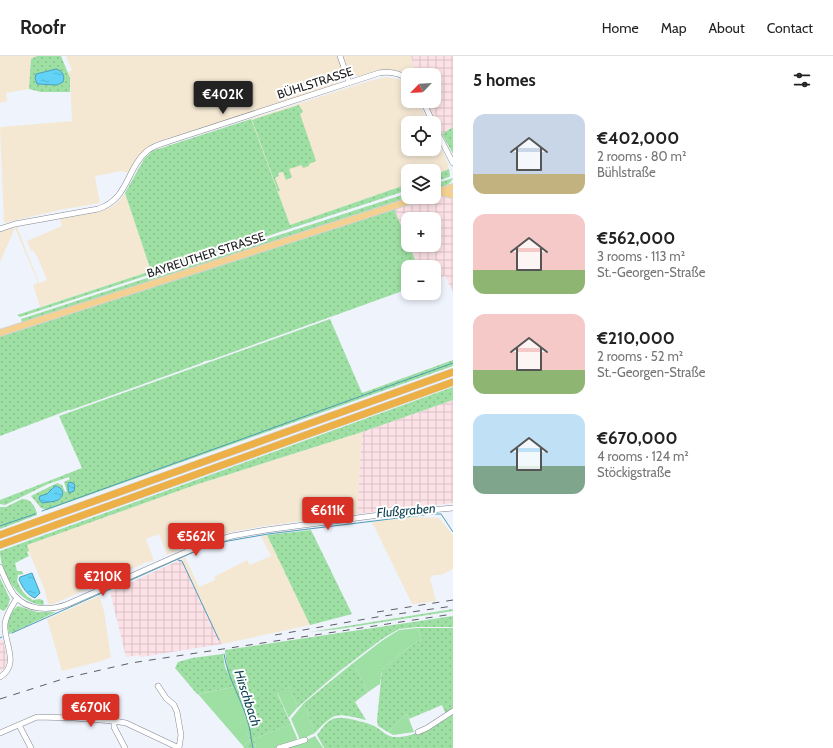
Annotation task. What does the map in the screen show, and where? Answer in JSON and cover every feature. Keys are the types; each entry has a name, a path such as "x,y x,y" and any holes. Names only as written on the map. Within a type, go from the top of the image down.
{"highway":[{"path":"0,534 453,372"},
{"path":"0,545 453,382"}],"main road":[{"path":"441,191 453,187"},
{"path":"441,193 453,195"},
{"name":"BAYREUTHER STRASSE","path":"0,333 401,203"}],"street":[{"path":"340,56 349,82"},
{"name":"BÜHLSTRASSE","path":"0,229 15,224 103,207 120,195 141,158 148,150 154,147 349,82 385,72 401,76"},
{"path":"441,140 453,163"},
{"path":"0,567 9,587 17,598 39,608 54,609 204,544 226,537 264,530 422,510 453,508"},
{"path":"0,677 10,666 11,658 5,633 5,622 7,614 17,598"},
{"path":"0,733 37,717 114,721 126,723 179,748 181,736 177,712 174,705 166,698 158,686"},
{"path":"418,732 427,728 453,711"},
{"path":"114,721 114,727 124,748"},
{"path":"19,725 30,748"},
{"path":"279,748 305,740"}],"shaded area":[{"path":"0,56 37,56 31,59 29,89 6,93 7,101 0,103"},
{"path":"66,56 337,56 344,75 340,82 328,87 152,144 138,156 128,173 122,171 95,176 100,203 59,210 4,223 0,128 72,121 70,78 68,72 72,70"},
{"path":"343,56 411,56 414,68 401,68 401,72 386,70 362,76 355,76 350,73"},
{"path":"411,56 453,56 453,127 442,134 441,116 433,116 429,108 441,108 441,68 414,68"},
{"path":"386,77 398,79 401,81 401,108 422,108 425,116 401,116 401,156 441,156 441,149 446,158 449,169 441,172 441,164 401,164 401,186 290,225 251,119 369,81"},
{"path":"125,193 151,271 40,307 33,285 38,283 15,228 0,262 0,232 17,227 39,283 47,280 36,254 33,250 31,251 27,241 62,226 60,219 99,212 111,207 118,202"},
{"path":"441,197 453,197 453,292 445,276 441,277 441,260 415,260 412,252 441,252 441,212 401,212 401,226 394,209 414,204 441,204"},
{"path":"453,400 453,503 357,514 362,432"},
{"path":"362,432 357,514 264,526 231,532 202,541 167,555 159,534 146,539 154,561 147,562 51,605 48,603 44,588 26,545 195,485"},
{"path":"413,517 439,518 453,535 453,569 441,575 434,575 430,578 436,601 412,604 372,522"},
{"path":"267,535 310,625 222,644 182,559 185,557 199,587 215,580 214,577 247,560 250,565 271,556 261,536"},
{"path":"182,559 222,644 141,657 140,655 126,657 110,592"},
{"path":"99,596 104,611 111,657 102,661 62,671 47,619"},
{"path":"3,640 7,659 5,667 0,672 0,641"}],"green space":[{"path":"37,56 61,56 70,78 70,92 41,92 29,89 31,59","holes":["62,73 64,79 63,82 57,85 41,85 36,74"]},
{"path":"299,105 303,112 300,114 316,161 303,168 302,165 289,169 292,177 286,180 283,172 278,173 279,176 275,178 280,191 278,191 252,120"},
{"path":"251,119 290,225 401,186 401,192 20,317 17,315 151,271 125,193 144,159 152,151"},
{"path":"453,127 453,154 442,134"},
{"path":"449,169 450,176 441,180 441,172"},
{"path":"453,178 452,181 441,187 441,182"},
{"path":"401,195 401,200 22,323 21,319"},
{"path":"394,209 401,226 401,252 412,252 415,260 401,260 401,292 68,410 0,436 0,335"},
{"path":"330,319 362,393 453,360 453,366 47,510 41,508 31,496 57,483 62,485 65,492 67,491 64,482 70,479 69,477 48,484 5,505 0,504 0,500 82,468 59,416","holes":["55,486 58,486 62,496 58,499 43,503 39,499 40,496 47,494"]},
{"path":"453,387 453,400 362,432 195,485 27,545 29,551 27,552 29,556 15,563 17,571 22,571 23,574 18,575 17,580 25,594 33,600 43,600 44,605 35,604 27,600 19,593 7,577 3,568 0,551"},
{"path":"22,499 28,500 32,503 37,515 0,529 0,507 6,507"},
{"path":"311,530 352,614 310,625 267,535"},
{"path":"0,578 10,599 8,606 4,611 0,609"},
{"path":"18,606 37,612 56,612 9,634 9,618"},
{"path":"453,609 453,611 339,629 310,632"},
{"path":"453,616 453,627 417,627 399,629 382,639 341,670 298,707 289,687 277,693 291,724 254,739 256,748 244,748 243,746 250,740 234,687 197,694 175,668 178,662 192,658 223,654 225,667 230,678 227,670 225,650"},
{"path":"417,628 453,628 453,710 446,715 442,705 409,719 407,714 388,732 378,726 377,720 382,670 405,650 422,639"},
{"path":"417,628 422,639 405,650 382,670 380,684 368,692 353,663 383,640 399,630"},
{"path":"353,663 368,692 355,702 366,720 343,715 333,717 315,733 304,703"},
{"path":"234,687 251,727 247,733 250,740 243,746 198,694"},
{"path":"289,687 298,707 289,718 277,692"},
{"path":"304,703 315,733 300,740 291,719"},
{"path":"453,712 453,748 324,748 317,735 329,721 342,718 371,724 387,735 392,737 402,737 425,729"},
{"path":"407,714 414,732 393,735 388,732"},
{"path":"291,724 297,738 296,741 275,748 256,748 254,739"},
{"path":"315,736 323,748 282,748 305,741"}],"water":[{"path":"56,69 63,74 63,82 57,85 37,84 35,78 36,74"},
{"path":"69,482 75,485 74,491 69,493 68,486"},
{"path":"55,486 62,490 62,496 58,500 42,503 39,499 40,496 47,494"},
{"path":"32,573 40,593 35,598 25,590 19,579 20,577"}],"waterway":[{"path":"42,511 453,363"},
{"path":"0,526 35,514"},
{"name":"Flußgraben","path":"12,633 205,547 228,541 268,534 431,514 441,514 453,532"},
{"name":"Hirschbach","path":"178,560 182,561 219,640"},
{"name":"Hirschbach","path":"224,654 229,673 250,729 253,748"}],"railway":[{"path":"377,612 453,600"},
{"path":"275,635 377,617 453,606"},
{"path":"0,699 66,678 131,663 453,614"}]}
